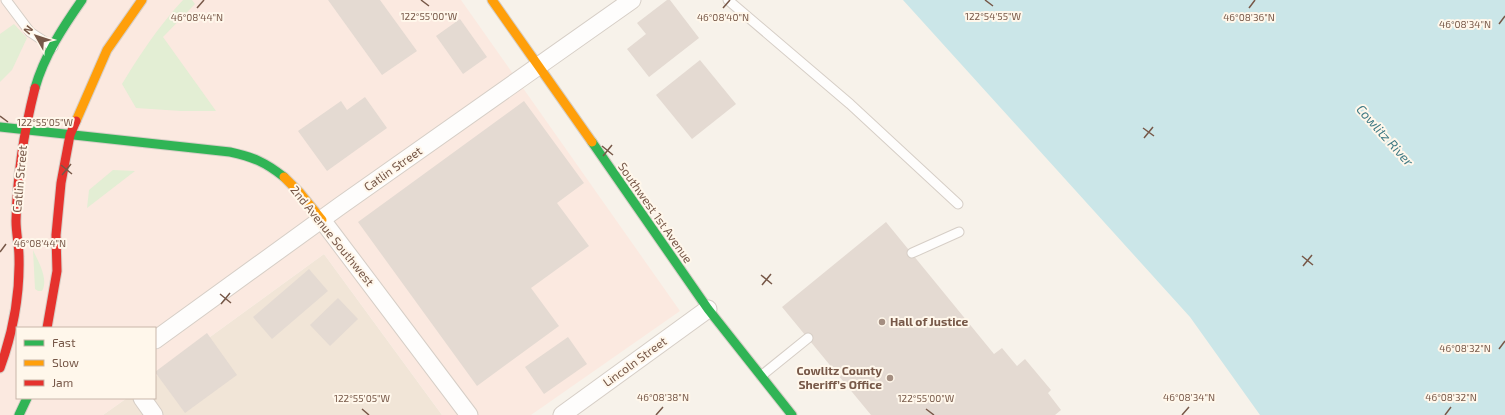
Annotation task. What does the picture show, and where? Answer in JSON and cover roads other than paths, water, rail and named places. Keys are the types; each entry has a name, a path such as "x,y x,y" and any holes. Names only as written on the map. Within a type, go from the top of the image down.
{"main road":[{"name":"Catlin Street","path":"0,368 8,347 18,294 19,258 16,223 19,175 25,130 36,82 53,47 82,0"},
{"path":"47,327 57,271 56,235 61,183 70,135 107,50 142,0"},
{"name":"Southwest 1st Avenue","path":"492,0 708,309 792,415"},
{"name":"2nd Avenue Southwest","path":"0,127 230,152 253,157 277,171 303,196 322,220"},
{"path":"19,415 27,399"}],"street":[{"name":"Catlin Street","path":"156,339 632,0"},
{"name":"2nd Avenue Southwest","path":"322,220 469,415"},
{"name":"Lincoln Street","path":"562,415 708,309"},
{"path":"143,399 154,415"}],"lane":[{"path":"6,0 30,32 53,47"},
{"path":"728,0 850,104 958,204"},
{"path":"912,253 959,232"},
{"path":"761,376 808,338"}],"water":[{"name":"Cowlitz River","path":"903,0 1505,0 1505,415 1260,415 1190,317"}],"place":[{"name":"Hall of Justice","path":"882,322"},
{"name":"Cowlitz County Sheriff’s Office","path":"890,378"}]}
